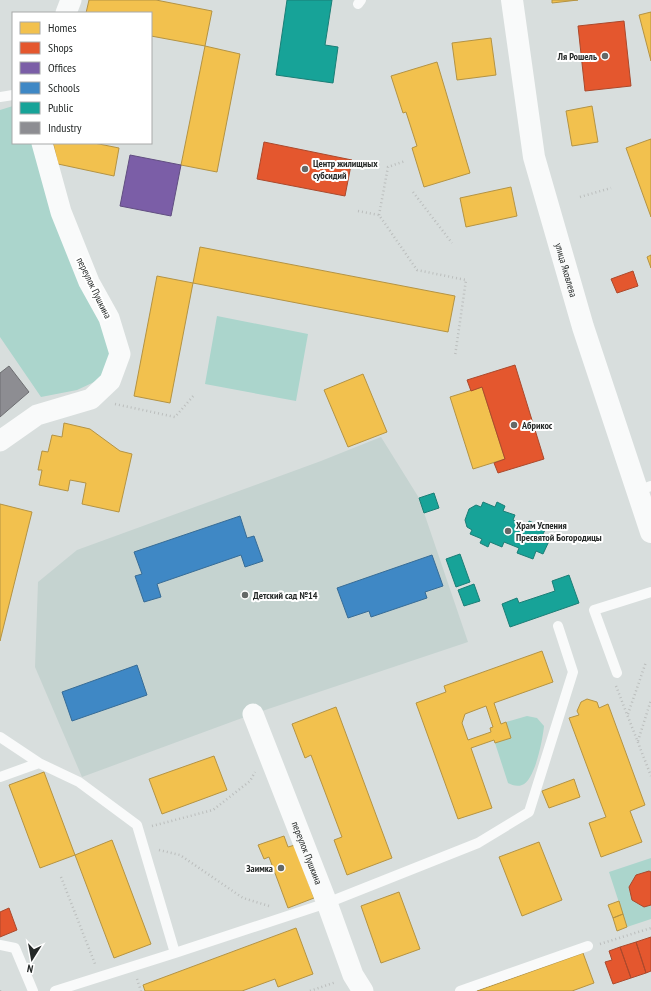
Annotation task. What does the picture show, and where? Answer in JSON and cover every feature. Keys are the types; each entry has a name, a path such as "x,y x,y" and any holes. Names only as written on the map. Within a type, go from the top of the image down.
{"main road":[{"name":"улица Яковлева","path":"512,0 534,157 583,327 644,488 651,532"}],"street":[{"path":"66,12 71,0"},
{"name":"переулок Пушкина","path":"0,441 36,415 91,399 110,381 120,354 109,318 89,282 61,212 42,144"},
{"name":"переулок Пушкина","path":"253,714 358,983"}],"lane":[{"path":"0,98 12,95"},
{"path":"617,673 594,610 651,592"},
{"path":"55,991 327,903 478,843 529,812 573,672 558,626"},
{"path":"0,736 39,763 79,782 137,825 175,953"},
{"path":"0,777 39,763"},
{"path":"0,945 15,948 33,991"},
{"path":"460,991 588,946"}],"path":[{"path":"379,215 388,167 404,161"},
{"path":"580,198 610,188"},
{"path":"413,192 452,243"},
{"path":"358,211 379,215 417,270 466,280 455,356"},
{"path":"91,399 174,416 195,394"},
{"path":"628,715 646,662"},
{"path":"617,673 614,679 651,776"},
{"path":"638,742 651,700"},
{"path":"138,830 213,810 250,781 267,750"},
{"path":"143,846 180,855 242,898 293,914"},
{"path":"61,877 96,968 109,973"},
{"path":"588,946 606,943 651,928"},
{"path":"310,991 358,983"}],"shaded area":[{"name":"Детский сад №14","path":"381,437 419,498 468,642 253,714 82,777 35,667 38,582 77,550 321,461"}],"green space":[{"path":"12,106 12,144 35,144 104,322 112,355 105,377 77,390 41,397 0,337 0,110"},
{"path":"217,316 308,334 296,401 205,384"},
{"path":"527,716 537,718 544,726 542,740 538,758 531,776 527,782 522,785 515,786 508,783 495,743 511,738 506,722"},
{"path":"651,858 651,919 627,927 609,872"}],"building: Homes":[{"path":"89,0 156,0 212,11 205,46 152,36 152,12 86,12"},
{"path":"552,0 578,0 552,3"},
{"path":"651,12 651,61 639,15"},
{"path":"491,38 496,75 457,80 452,43"},
{"path":"205,46 240,54 217,172 181,165"},
{"path":"437,62 470,173 424,187 412,148 417,146 406,112 403,113 391,76"},
{"path":"592,106 598,142 572,146 566,111"},
{"path":"651,139 651,217 626,148"},
{"path":"53,144 99,144 119,148 114,176 58,164"},
{"path":"511,187 517,216 466,227 460,198"},
{"path":"200,247 455,296 448,332 193,283"},
{"path":"651,255 651,268 647,257"},
{"path":"157,276 193,283 170,403 134,396"},
{"path":"363,374 387,432 348,447 324,390"},
{"path":"482,387 505,459 473,469 450,397"},
{"path":"64,423 90,429 120,451 132,454 119,512 82,504 86,483 70,480 68,491 39,485 42,470 38,470 42,451 48,452 52,435 62,437"},
{"path":"0,504 32,512 0,641"},
{"path":"542,651 553,682 494,703 501,724 506,722 511,738 495,743 494,740 471,748 492,808 458,819 416,703 446,692 444,686","holes":["486,706 493,727 490,728 491,732 468,740 462,723 465,714"]},
{"path":"587,699 597,702 599,708 608,704 645,805 630,811 642,842 601,857 589,823 606,817 569,718 579,715 577,711 581,702"},
{"path":"336,707 392,858 347,875 334,840 342,837 311,755 305,758 292,724"},
{"path":"214,756 227,790 162,814 149,779"},
{"path":"44,772 75,855 40,868 9,785"},
{"path":"574,779 580,797 549,808 542,791"},
{"path":"284,836 288,847 295,845 314,898 288,908 269,857 264,859 258,845"},
{"path":"112,840 151,944 114,958 75,855"},
{"path":"539,842 562,900 522,916 499,857"},
{"path":"399,892 420,949 381,963 361,906"},
{"path":"619,901 623,914 613,918 608,905"},
{"path":"623,914 627,927 617,931 613,918"},
{"path":"296,928 313,974 278,987 275,979 242,991 145,991 143,985"},
{"path":"583,953 594,983 572,991 477,991"}],"building: Shops":[{"name":"Ля Рошель","path":"624,21 631,86 585,91 578,26"},
{"name":"Центр жилищных субсидий","path":"264,142 352,160 345,196 257,179"},
{"path":"633,271 638,286 617,293 611,279"},
{"name":"Абрикос","path":"515,365 544,459 498,473 494,463 505,459 482,387 471,391 467,380"},
{"path":"649,871 651,872 651,905 644,907 632,900 629,887 636,875"},
{"path":"9,908 17,930 0,937 0,912"},
{"path":"651,937 651,971 646,973 636,942"},
{"path":"636,942 646,973 631,978 620,947"},
{"path":"620,947 631,978 613,984 605,962 612,960 609,951"}],"building: Offices":[{"path":"130,155 181,165 171,216 120,206"}],"building: Schools":[{"name":"Детский сад №14","path":"240,516 247,538 254,536 263,561 245,567 241,555 157,584 161,597 144,602 135,576 142,574 134,552"},
{"path":"432,555 443,586 425,592 427,598 371,617 369,611 348,618 337,588"},
{"path":"137,665 147,695 72,721 62,692"}],"building: Public":[{"path":"287,0 332,0 325,45 338,47 333,83 276,75"},
{"path":"434,493 439,508 424,513 419,498"},
{"name":"Храм Успения Пресвятой Богородицы","path":"483,502 495,507 497,502 505,506 503,511 515,515 513,520 528,526 529,521 546,528 542,536 550,539 543,554 536,551 533,559 517,553 519,548 504,542 502,547 490,542 488,547 480,543 482,539 470,534 472,530 467,527 465,520 469,509 476,505 481,507"},
{"path":"460,554 470,582 456,587 446,559"},
{"path":"569,575 579,603 510,627 502,604 517,598 519,603 555,591 552,581"},
{"path":"474,584 480,601 464,606 458,590"}],"building: Industry":[{"path":"9,366 29,392 0,417 0,373"}],"place":[{"name":"Ля Рошель","path":"605,56"},
{"name":"Центр жилищных субсидий","path":"305,169"},
{"name":"Абрикос","path":"514,425"},
{"name":"Храм Успения Пресвятой Богородицы","path":"508,531"},
{"name":"Детский сад №14","path":"245,595"},
{"name":"Заимка","path":"281,868"}]}
